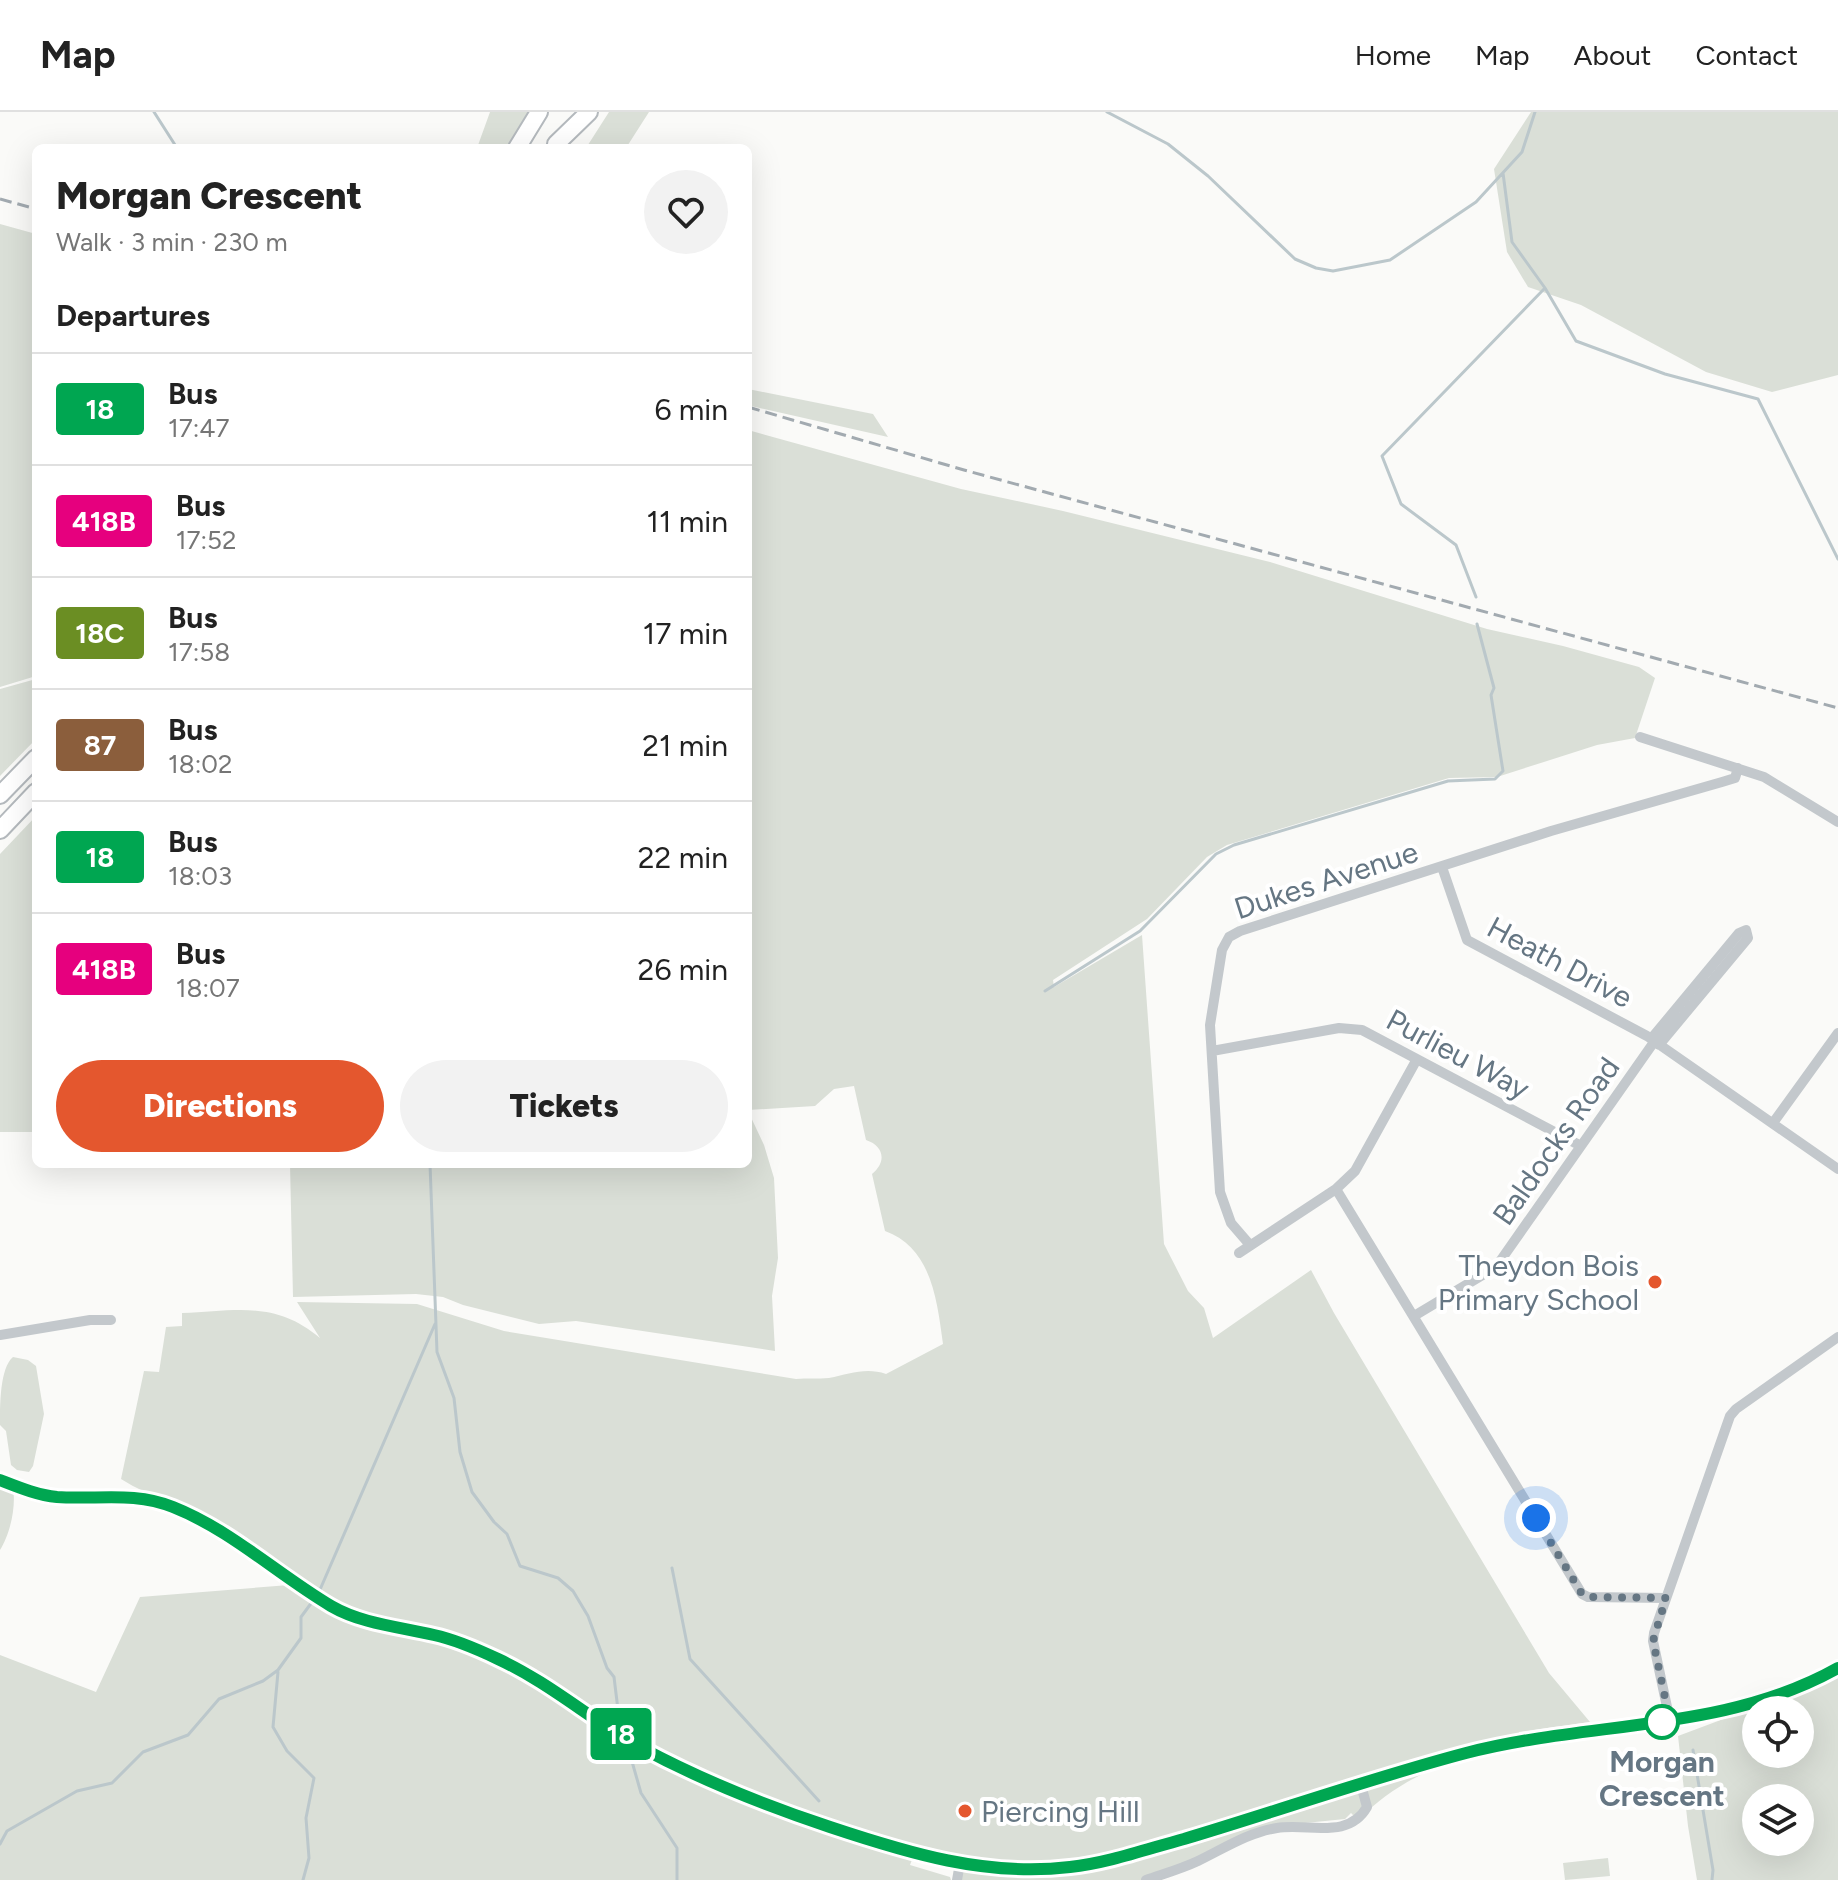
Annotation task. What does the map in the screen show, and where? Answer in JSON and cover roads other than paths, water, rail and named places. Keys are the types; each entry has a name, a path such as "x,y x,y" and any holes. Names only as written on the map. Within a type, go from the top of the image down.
{"highway":[{"path":"519,144 539,112"},
{"path":"531,144 551,112"},
{"path":"556,144 575,112"},
{"path":"557,144 589,112"},
{"path":"0,795 32,762"},
{"path":"0,830 32,796"}],"street":[{"path":"1640,737 1764,777 1838,822"},
{"name":"Dukes Avenue","path":"1250,1245 1231,1223 1220,1192 1210,1025 1222,950 1229,937 1551,831 1735,778 1738,768"},
{"name":"Heath Drive","path":"1442,867 1467,940 1655,1042 1838,1169"},
{"path":"1746,930 1749,935 1745,942 1655,1042 1739,933 1746,930"},
{"name":"Purlieu Way","path":"1212,1051 1339,1028 1362,1030 1581,1146"},
{"path":"1773,1123 1838,1033"},
{"name":"Baldocks Road","path":"1414,1316 1496,1267 1655,1042"},
{"path":"1239,1253 1336,1189 1355,1171 1417,1059"},
{"path":"1336,1189 1582,1594 1588,1597 1666,1598"},
{"path":"0,1335 90,1320 111,1320"},
{"path":"1670,1721 1653,1641 1730,1416 1838,1337"},
{"path":"0,1480 51,1496 141,1498 178,1509 240,1543 335,1608 382,1625 459,1642 538,1678 634,1744 762,1805 913,1855 1005,1869 1070,1867 1130,1854 1465,1753 1526,1739 1670,1721 1765,1697 1820,1678 1838,1668"},
{"path":"1146,1880 1194,1863 1265,1830 1346,1826 1360,1819 1367,1807 1361,1785"},
{"path":"957,1880 960,1863"}],"waterway":[{"path":"154,112 174,144"},
{"path":"1107,112 1168,144 1208,176 1295,259 1333,271 1390,260 1476,202 1522,152 1535,112"},
{"path":"1503,173 1512,242 1545,288 1576,341 1665,374 1758,399 1838,559"},
{"path":"1476,597 1456,545 1401,504 1382,456 1544,289"},
{"path":"1045,991 1140,931 1216,854 1234,845 1448,781 1495,779 1503,771 1491,695 1494,688 1477,624"},
{"path":"430,1168 437,1352 454,1398 460,1452 472,1492 507,1534 520,1566 558,1578 573,1591 588,1616 607,1668 614,1677 623,1733"},
{"path":"319,1592 435,1324"},
{"path":"672,1568 690,1659 819,1801"},
{"path":"0,1844 7,1831 77,1791 112,1783 143,1752 188,1735 219,1699 263,1681 278,1670 301,1638 301,1617 315,1598"},
{"path":"278,1672 273,1727 287,1751 314,1778 306,1818 309,1858 303,1880"},
{"path":"627,1744 641,1793 677,1848 677,1880"},
{"path":"1693,1750 1713,1870 1712,1880"}],"railway":[{"path":"0,199 32,208"},
{"path":"752,408 964,470 1838,708"}],"place":[{"name":"Theydon Bois Primary School","path":"1655,1282"},
{"name":"Morgan Crescent","path":"1662,1722"},
{"name":"Piercing Hill","path":"965,1811"}]}
